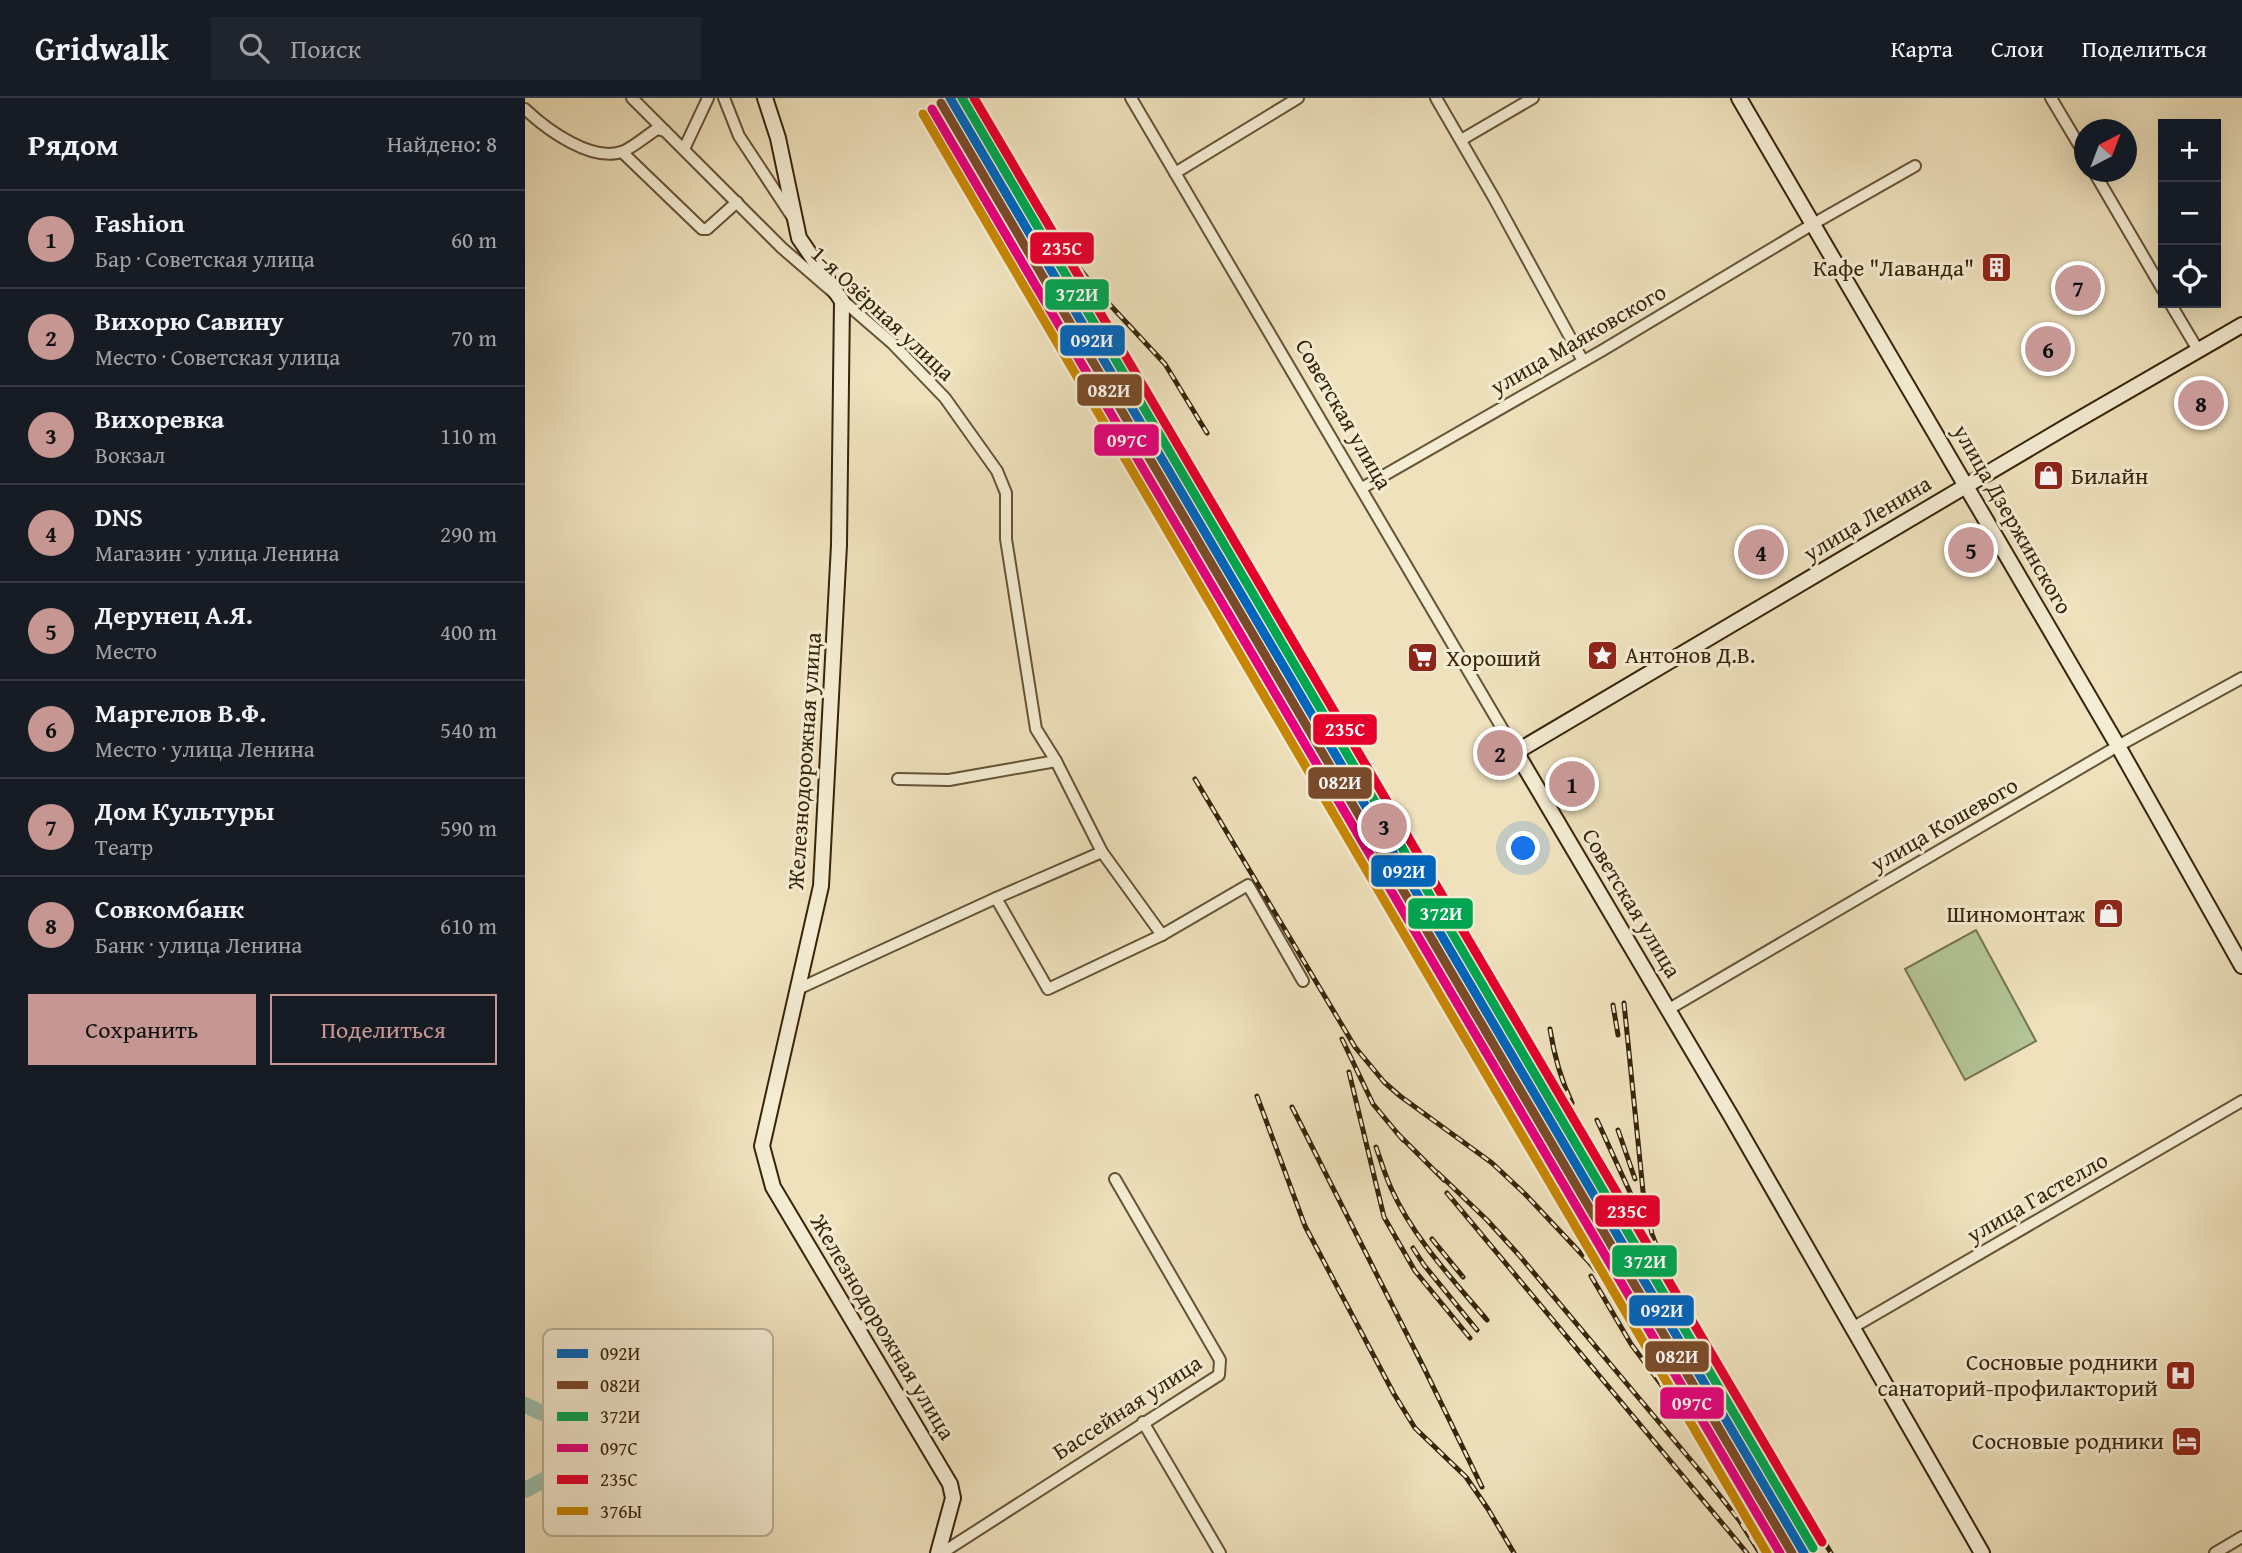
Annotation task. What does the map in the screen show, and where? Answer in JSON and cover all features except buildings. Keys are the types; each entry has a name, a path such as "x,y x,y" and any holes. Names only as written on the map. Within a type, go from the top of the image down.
{"street":[{"name":"1-я Озёрная улица","path":"632,98 782,248 892,343 945,398 997,471 1006,493 1006,539 1035,729 1056,761 1102,852 1162,934"},
{"path":"684,149 708,98"},
{"path":"725,98 739,136 794,221"},
{"path":"765,98 778,138 799,238 842,301"},
{"name":"Советская улица","path":"1131,98 1669,1009 1982,1553"},
{"path":"1175,173 1299,98"},
{"path":"1436,98 1583,361"},
{"path":"1461,140 1533,98"},
{"name":"улица Дзержинского","path":"1739,98 2118,746 2242,967"},
{"path":"2051,98 2074,138"},
{"path":"525,109 542,125 579,147 602,153 622,152 657,130 665,131"},
{"path":"622,152 702,229 707,229 737,202"},
{"name":"улица Маяковского","path":"1361,488 1915,166"},
{"path":"2100,182 2158,281"},
{"name":"Железнодорожная улица","path":"842,301 839,545 821,886 762,1146 773,1187 950,1484 953,1498 940,1553"},
{"path":"2173,308 2198,350"},
{"name":"улица Ленина","path":"1516,752 2242,325"},
{"name":"улица Кошевого","path":"1669,1009 2118,746 2242,678"},
{"path":"898,779 949,780 1056,761"},
{"path":"798,989 1102,852"},
{"path":"996,898 1048,989 1162,934 1248,885 1303,981"},
{"name":"улица Гастелло","path":"1852,1328 2242,1101"},
{"name":"Бассейная улица","path":"940,1553 1219,1375 1220,1360 1115,1179"},
{"path":"1143,1422 1220,1553"},
{"path":"2215,1553 2242,1537"}],"green space":[{"path":"1976,930 2036,1041 1965,1080 1905,969"}],"waterway":[{"path":"525,1405 543,1413"},
{"path":"525,1490 543,1480"}],"railway":[{"path":"968,98 1608,1181 1672,1314"},
{"path":"1076,264 1165,364 1207,433"},
{"path":"1195,779 1355,1047 1384,1082 1400,1096 1492,1163 1588,1261 1619,1299 1685,1394 1779,1553"},
{"path":"1624,1003 1643,1191 1652,1234 1671,1285"},
{"path":"1613,1005 1618,1035"},
{"path":"1550,1029 1558,1067 1572,1103"},
{"path":"1342,1039 1373,1104 1403,1140"},
{"path":"1349,1072 1384,1217 1415,1271 1470,1338"},
{"path":"1257,1096 1305,1226 1394,1394 1415,1428 1466,1477 1514,1553"},
{"path":"1292,1107 1482,1487"},
{"path":"1597,1120 1639,1212"},
{"path":"1618,1130 1635,1179"},
{"path":"1397,1133 1444,1180"},
{"path":"1376,1147 1391,1188 1410,1223 1434,1257 1487,1320"},
{"path":"1438,1173 1518,1254 1705,1477 1739,1520 1760,1553"},
{"path":"1447,1193 1747,1553"},
{"path":"1432,1239 1463,1277"},
{"path":"1413,1248 1477,1330"},
{"path":"1591,1276 1631,1344 1701,1438"},
{"path":"1665,1278 1831,1553"}],"transit line":[{"name":"092И","path":"950,98 1804,1553"},
{"name":"372И","path":"962,98 1813,1548"},
{"name":"235С","path":"974,98 1822,1542"},
{"name":"082И","path":"941,103 1792,1553"},
{"name":"097С","path":"932,109 1780,1553"},
{"name":"376Ы","path":"923,114 1767,1553"}],"place":[{"name":"Кафе \"Лаванда\"","path":"1997,268"},
{"name":"Дом Культуры","path":"2078,288"},
{"name":"Маргелов В.Ф.","path":"2048,349"},
{"name":"Совкомбанк","path":"2201,403"},
{"name":"Билайн","path":"2048,476"},
{"name":"Дерунец А.Я.","path":"1971,550"},
{"name":"DNS","path":"1761,552"},
{"name":"Антонов Д.В.","path":"1602,655"},
{"name":"Хороший","path":"1423,658"},
{"name":"Вихорю Савину","path":"1500,753"},
{"name":"Fashion","path":"1572,784"},
{"name":"Вихоревка","path":"1384,826"},
{"name":"Шиномонтаж","path":"2108,914"},
{"name":"Сосновые родники санаторий-профилакторий","path":"2181,1375"},
{"name":"Сосновые родники","path":"2187,1441"}]}
